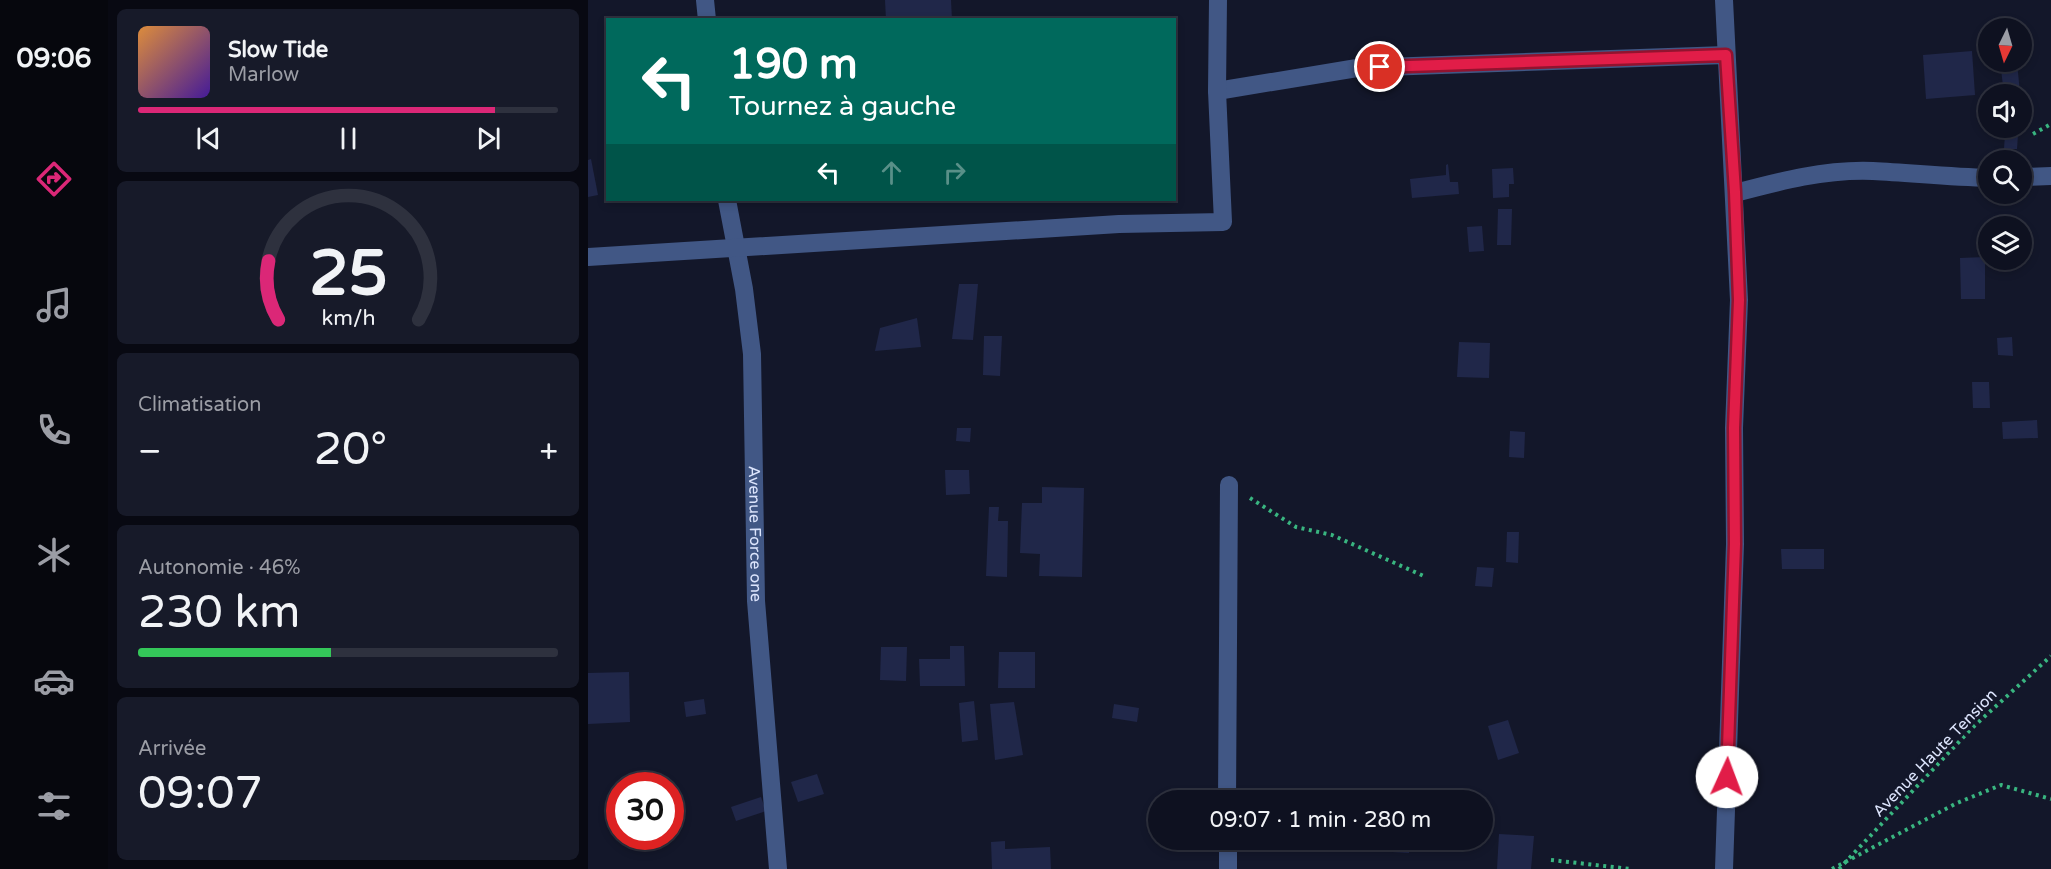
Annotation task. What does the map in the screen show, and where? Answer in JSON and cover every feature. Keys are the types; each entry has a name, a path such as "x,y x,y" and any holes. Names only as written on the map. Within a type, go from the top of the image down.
{"street":[{"path":"705,0 707,18"},
{"path":"588,257 735,250 1119,224 1223,222 1217,91 1218,0"},
{"path":"1724,0 1739,300 1734,428 1735,544 1724,869"},
{"path":"1217,91 1358,68 1726,55"},
{"path":"1735,192 1786,180 1850,172 1978,177"},
{"path":"2032,177 2051,176"},
{"name":"Avenue Force one","path":"727,201 744,289 752,354 756,601 778,869"},
{"path":"1227,790 1229,485"},
{"path":"1228,850 1228,869"}],"path":[{"path":"2033,134 2051,124"},
{"path":"1229,485 1296,527 1332,535 1426,578"},
{"name":"Avenue Haute Tension","path":"1840,868 1903,804 1972,728 2051,656"},
{"path":"1832,869 1840,868 1957,803 2001,785 2051,799"},
{"path":"1551,860 1631,869"}],"building":[{"path":"885,0 951,0 952,18 886,18"},
{"path":"1972,51 1975,95 1926,99 1923,55"},
{"path":"2001,72 2018,72 2019,84 2003,84"},
{"path":"2005,138 2018,138 2017,149 2004,149"},
{"path":"591,159 598,195 588,197 588,160"},
{"path":"1448,164 1450,182 1458,182 1459,194 1412,198 1410,179 1446,175"},
{"path":"1513,168 1514,184 1509,184 1509,197 1493,198 1492,169"},
{"path":"1498,209 1512,209 1511,245 1497,245"},
{"path":"1482,226 1484,251 1469,252 1467,227"},
{"path":"1978,257 1978,270 1985,270 1985,299 1961,299 1960,258"},
{"path":"959,284 978,284 973,340 952,339"},
{"path":"917,318 921,347 875,351 880,328"},
{"path":"984,336 1002,336 1000,376 983,375"},
{"path":"2012,337 2013,356 1998,355 1997,338"},
{"path":"1459,342 1490,343 1489,378 1457,377"},
{"path":"1972,382 1989,382 1990,408 1973,408"},
{"path":"2037,420 2038,438 2003,439 2002,422"},
{"path":"957,428 971,428 970,442 956,441"},
{"path":"1510,431 1525,432 1524,458 1509,457"},
{"path":"945,470 969,470 970,494 946,495"},
{"path":"1042,487 1084,488 1082,577 1039,576 1040,554 1020,553 1022,503 1042,503"},
{"path":"989,507 999,507 998,521 1008,521 1007,577 986,576"},
{"path":"1507,532 1519,532 1518,563 1506,562"},
{"path":"1781,549 1824,549 1824,569 1782,569"},
{"path":"1477,567 1494,568 1492,587 1475,586"},
{"path":"950,646 964,646 965,686 920,686 919,659 950,659"},
{"path":"881,647 907,647 906,681 880,680"},
{"path":"999,652 1035,652 1035,688 998,688"},
{"path":"629,672 630,722 588,724 588,673"},
{"path":"704,699 706,714 686,717 684,702"},
{"path":"974,701 978,740 962,742 959,703"},
{"path":"1014,702 1023,755 995,760 990,704"},
{"path":"1114,704 1139,708 1137,722 1112,718"},
{"path":"1508,720 1519,753 1498,760 1488,726"},
{"path":"817,774 824,794 798,802 791,782"},
{"path":"761,797 766,811 736,821 731,807"},
{"path":"1499,834 1534,836 1531,869 1497,869"},
{"path":"1005,841 1005,849 1050,847 1051,869 992,869 991,842"},
{"path":"1359,850 1409,850 1409,853"}],"route":[{"path":"1380,67 1726,55 1739,300 1734,428 1735,544 1727,777"}]}
